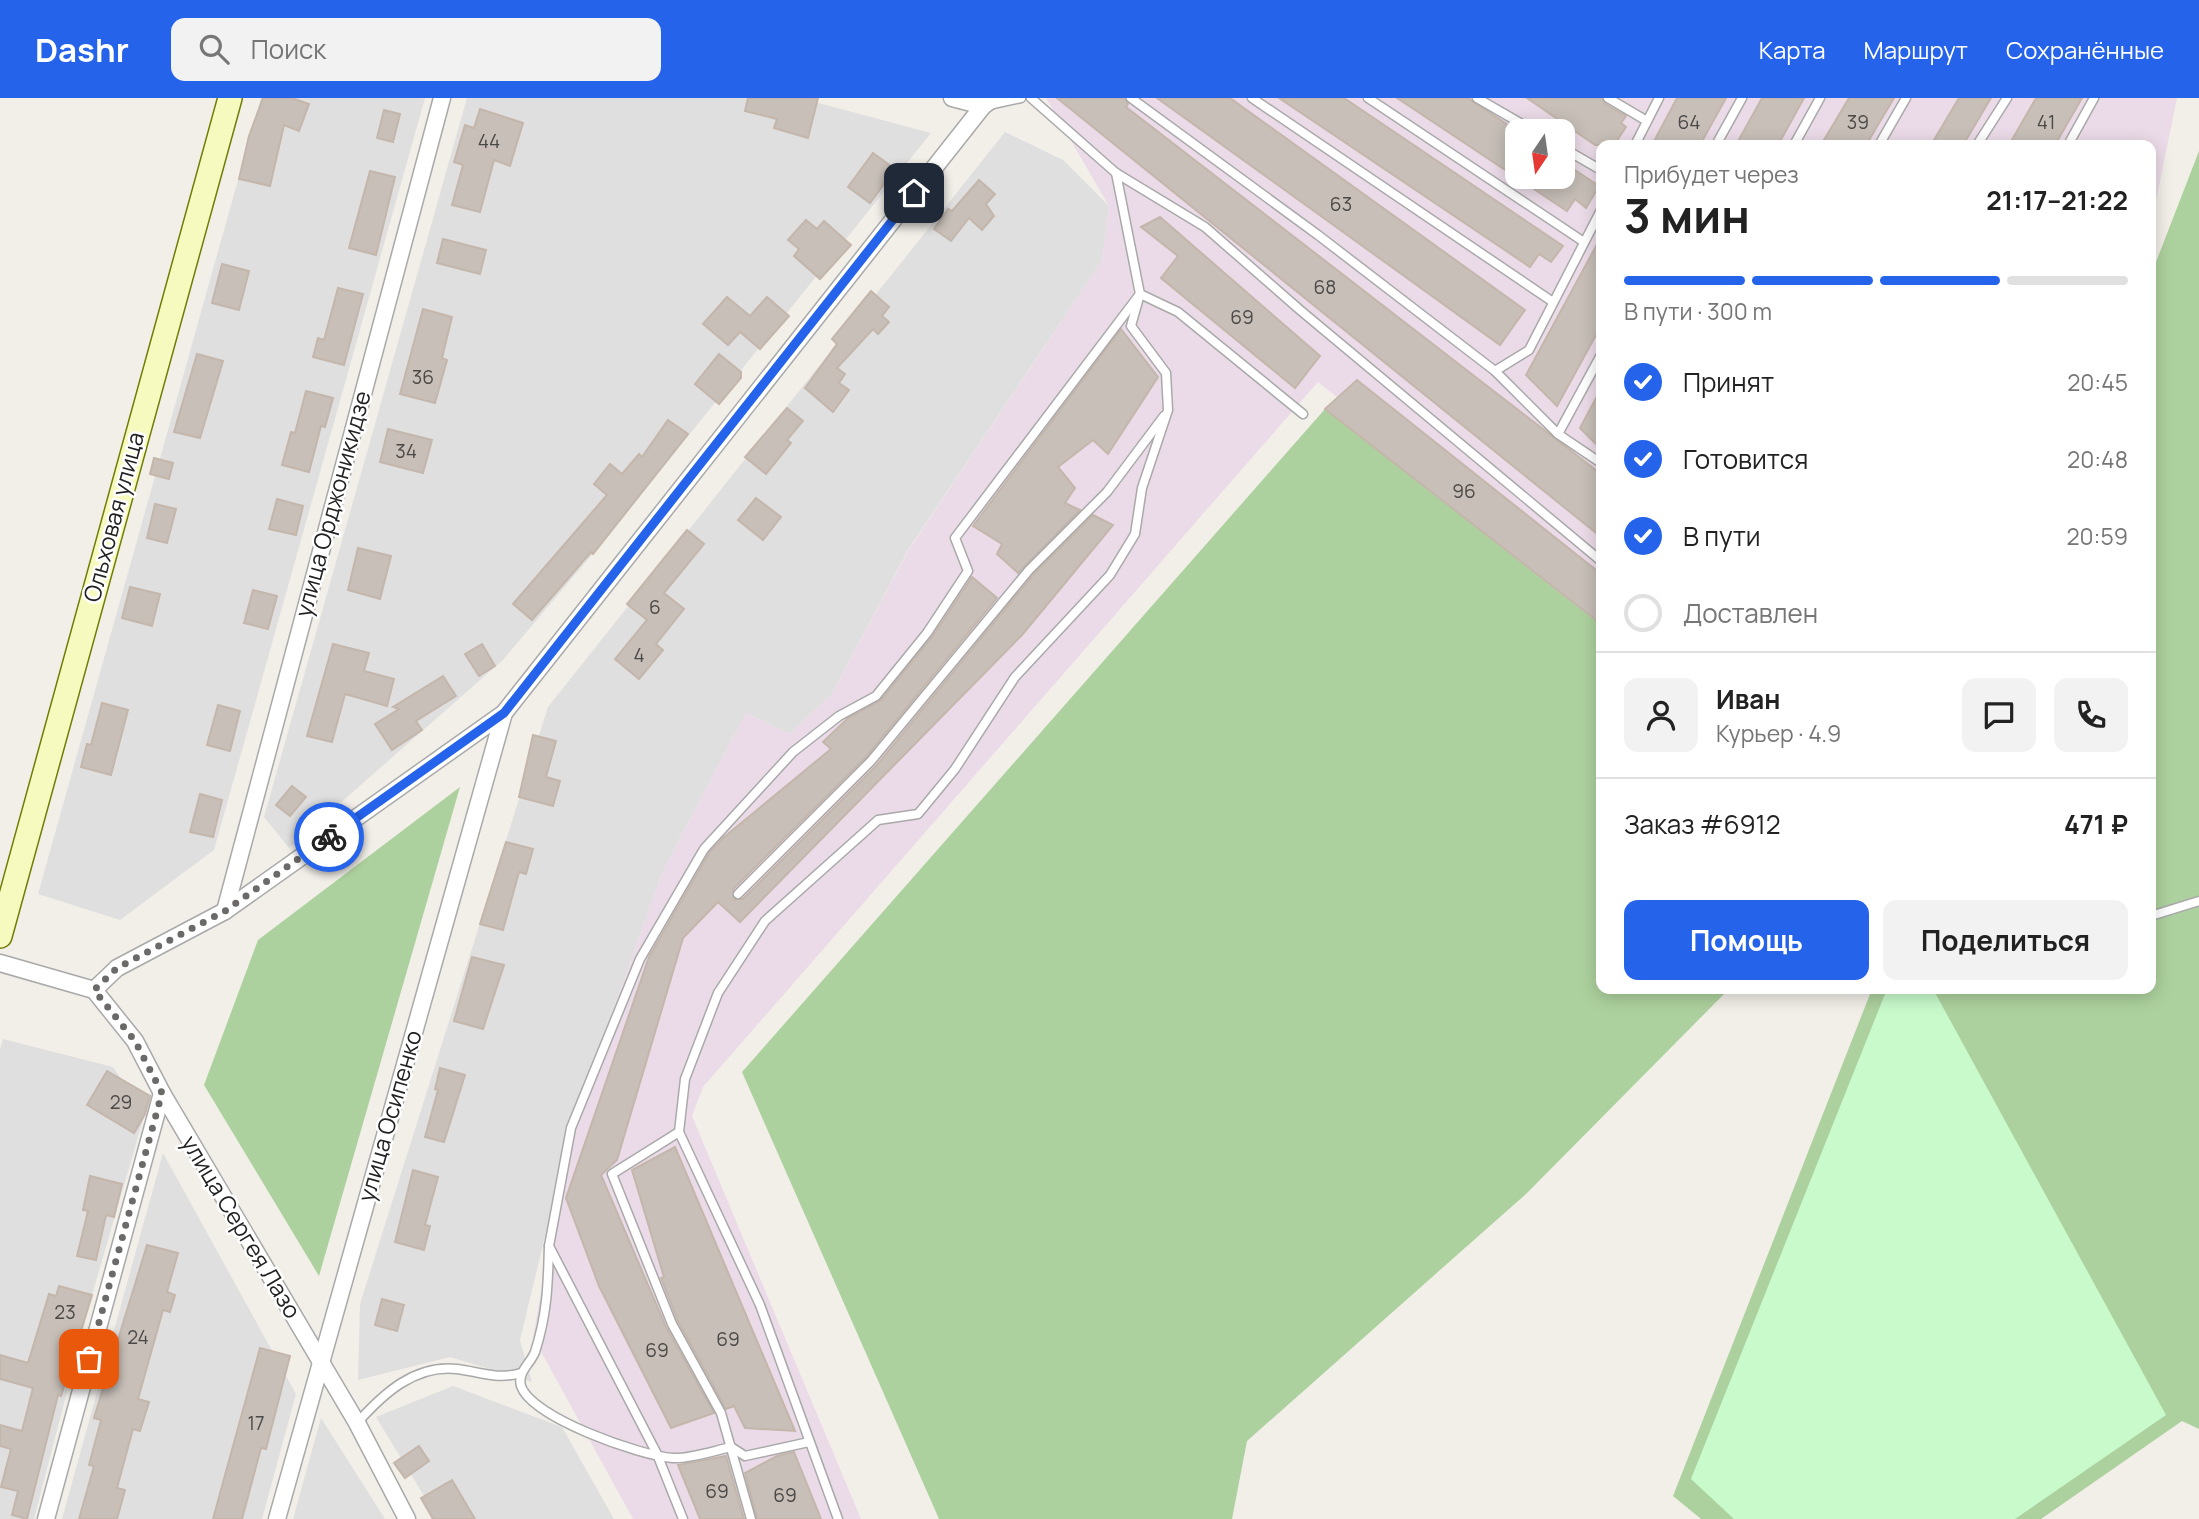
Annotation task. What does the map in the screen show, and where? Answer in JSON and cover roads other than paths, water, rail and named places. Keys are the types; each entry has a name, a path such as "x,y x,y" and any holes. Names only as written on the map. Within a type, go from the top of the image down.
{"main road":[{"name":"Ольховая улица","path":"0,936 230,98"}],"street":[{"name":"улица Орджоникидзе","path":"225,911 442,98"},
{"path":"952,98 988,102"},
{"path":"0,963 94,990 117,968 225,911 504,713 988,102"},
{"name":"улица Осипенко","path":"277,1519 504,713"},
{"name":"улица Сергея Лазо","path":"94,990 135,1041 162,1093 357,1423 407,1519"},
{"path":"46,1519 162,1093"}],"lane":[{"path":"988,102 1021,98"},
{"path":"1031,98 1116,173 1205,226 1300,310 1596,557"},
{"path":"1131,98 1318,235 1495,371 1558,434 1596,460"},
{"path":"1252,98 1553,302"},
{"path":"1368,98 1584,242"},
{"path":"1477,98 1513,119"},
{"path":"1608,98 1647,121"},
{"path":"1638,140 1659,98"},
{"path":"1719,140 1742,98"},
{"path":"1797,140 1820,98"},
{"path":"1882,140 1906,98"},
{"path":"1980,140 2007,98"},
{"path":"2071,140 2094,98"},
{"path":"1575,155 1596,167"},
{"path":"838,1519 760,1305 679,1132 685,1079 718,993 765,921 878,820 918,814 955,769 1015,677 1110,575 1135,534 1142,488 1168,410 1166,373 1131,326 1140,294 1116,173"},
{"path":"1495,371 1529,350 1596,219"},
{"path":"1140,294 1178,312 1303,414"},
{"path":"809,1442 745,1456 731,1447 674,1458 595,1436 561,1421 536,1405 521,1386 521,1373 533,1357 546,1316 549,1246 571,1128 640,959 704,849 793,752 839,716 876,696 927,634 968,571 955,538 1140,294"},
{"path":"1558,434 1596,364"},
{"path":"738,894 871,761 1029,570 1107,492 1168,410"},
{"path":"2156,914 2199,901"},
{"path":"679,1132 612,1174 672,1324 721,1413 751,1519"},
{"path":"549,1246 657,1454 683,1519"},
{"path":"357,1423 383,1395 417,1374 455,1368 488,1376 521,1373"}]}
